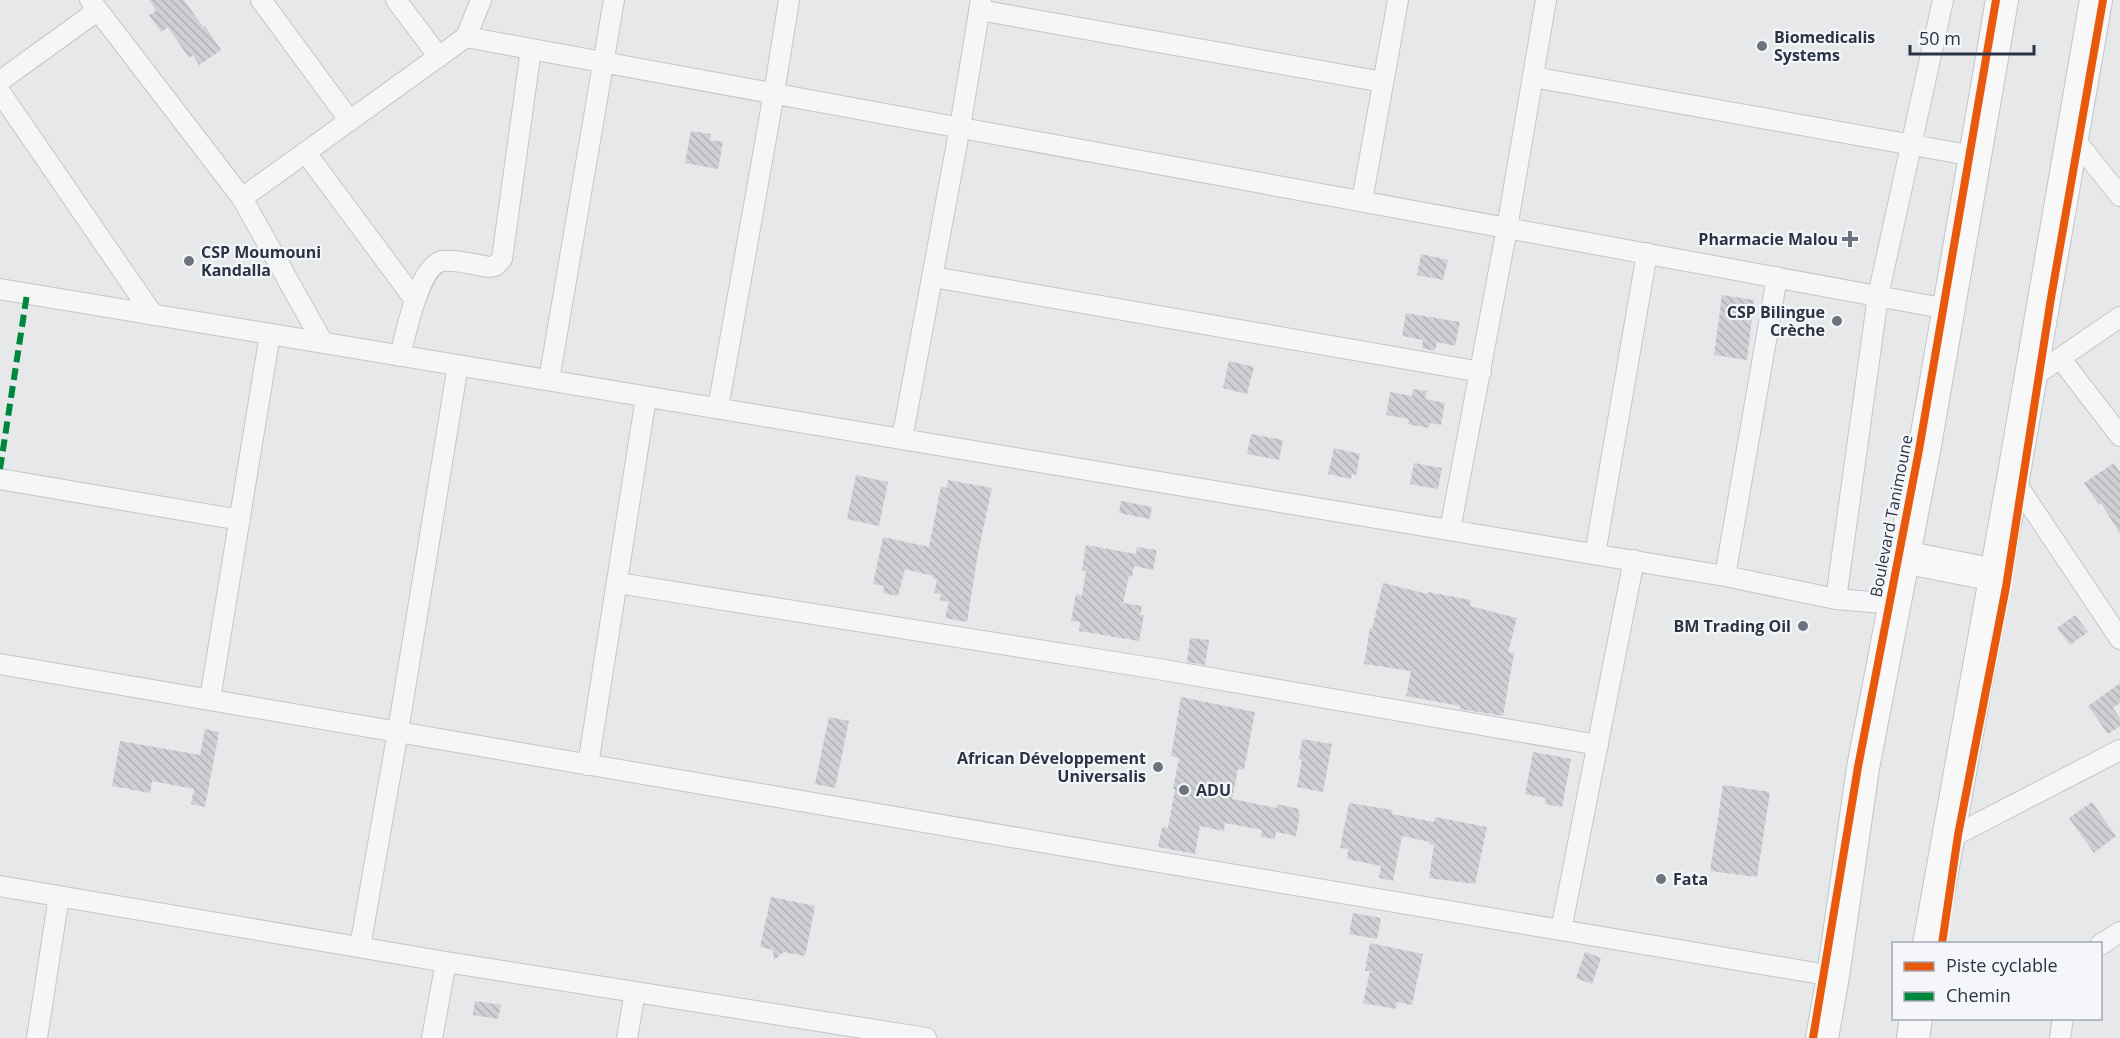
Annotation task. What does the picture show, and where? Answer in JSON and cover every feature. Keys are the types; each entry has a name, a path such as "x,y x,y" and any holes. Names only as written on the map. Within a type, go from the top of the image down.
{"main road":[{"name":"Boulevard Tanimoune","path":"1822,1038 1863,768 1948,309 2001,0"},
{"path":"1929,942 2013,480 2096,0"},
{"path":"1903,557 1995,575"},
{"path":"1913,1038 1917,1020"}],"street":[{"path":"261,0 350,121"},
{"path":"396,0 439,57"},
{"path":"242,198 466,37 481,0"},
{"path":"549,380 614,0"},
{"path":"717,408 789,0"},
{"path":"1362,201 1398,0"},
{"path":"1450,530 1507,228 1546,0"},
{"path":"1836,599 1878,296 1943,0"},
{"path":"0,81 93,5 242,198 323,343"},
{"path":"902,439 960,127 980,5 1383,82"},
{"path":"466,37 1948,309"},
{"path":"400,356 415,300 433,266 444,260 489,267 495,266 502,259 531,49"},
{"path":"1533,77 1974,156"},
{"path":"0,92 153,315"},
{"path":"2072,136 2120,196"},
{"path":"306,153 415,300"},
{"path":"1595,554 1647,253"},
{"path":"933,277 1480,372"},
{"path":"1725,576 1778,277"},
{"path":"0,289 1634,560 1836,599 1894,604"},
{"path":"2031,378 2120,317"},
{"path":"210,699 270,334"},
{"path":"2060,358 2120,436"},
{"path":"360,947 458,365"},
{"path":"588,765 646,396"},
{"path":"0,479 240,520"},
{"path":"2013,480 2120,639"},
{"path":"1561,930 1634,560"},
{"path":"618,583 1158,669 1598,745"},
{"path":"0,664 1833,975"},
{"path":"1947,840 2120,750"},
{"path":"0,886 446,962 914,1037"},
{"path":"37,1038 59,896"},
{"path":"2102,944 2120,932"},
{"path":"432,1038 446,962"},
{"path":"627,1038 635,992"},
{"path":"2060,1038 2063,1020"}],"building":[{"path":"149,0 184,0 221,50 199,65 193,55 189,58 168,27 161,32 149,15 156,11"},
{"path":"691,131 711,134 710,140 723,142 718,169 685,163"},
{"path":"1421,254 1448,260 1443,280 1417,275"},
{"path":"1722,295 1754,300 1747,360 1714,355"},
{"path":"1406,313 1460,322 1455,346 1437,342 1435,351 1422,348 1423,340 1402,336"},
{"path":"1229,361 1254,367 1247,394 1223,388"},
{"path":"1413,389 1427,391 1425,399 1445,403 1441,425 1430,423 1429,428 1408,424 1409,419 1386,415 1390,392 1412,396"},
{"path":"1251,434 1283,440 1279,460 1247,454"},
{"path":"1334,448 1360,454 1356,475 1352,474 1351,479 1328,474"},
{"path":"1414,463 1442,468 1438,489 1410,484"},
{"path":"2114,463 2120,472 2120,534 2101,503 2099,505 2084,483"},
{"path":"856,475 888,482 879,526 847,519"},
{"path":"948,480 992,488 978,553 967,622 945,618 949,602 940,600 941,594 934,593 937,579 933,579 933,576 905,569 898,596 883,593 884,586 873,584 883,537 929,547 941,486 947,488"},
{"path":"1121,501 1152,507 1150,519 1119,513"},
{"path":"1086,545 1136,554 1137,547 1157,550 1153,570 1134,566 1132,577 1129,576 1123,603 1142,606 1140,615 1144,615 1139,641 1079,631 1080,622 1071,621 1076,594 1082,596 1086,571 1082,570"},
{"path":"1383,583 1428,594 1428,592 1471,600 1470,606 1517,618 1508,652 1514,653 1503,716 1460,709 1460,706 1406,696 1411,671 1364,664 1370,628 1372,629"},
{"path":"2075,615 2088,632 2070,645 2057,628"},
{"path":"1190,638 1209,640 1205,665 1187,662"},
{"path":"2120,683 2120,703 2113,708 2120,718 2120,726 2108,734 2088,706"},
{"path":"1181,697 1255,712 1244,770 1238,769 1232,799 1277,808 1277,804 1299,809 1296,836 1276,832 1275,839 1261,837 1262,830 1225,823 1224,831 1200,826 1195,854 1158,847 1162,827 1168,828 1175,789 1173,789 1179,758 1171,756"},
{"path":"829,717 849,721 835,788 815,784"},
{"path":"205,729 219,732 205,807 191,804 194,789 152,781 150,793 112,786 120,741 200,755"},
{"path":"1302,739 1332,744 1323,792 1297,787 1302,760 1299,759"},
{"path":"1533,752 1571,759 1562,807 1545,804 1546,798 1525,794"},
{"path":"1723,785 1770,792 1757,877 1710,871"},
{"path":"2092,802 2116,836 2094,853 2069,818"},
{"path":"1349,803 1393,810 1392,814 1434,822 1435,817 1487,827 1475,884 1429,878 1434,845 1429,844 1430,842 1402,836 1393,881 1379,878 1381,866 1347,859 1348,849 1340,848"},
{"path":"771,897 815,906 805,956 784,952 774,960 773,950 760,947"},
{"path":"1353,913 1381,918 1377,939 1349,934"},
{"path":"1370,943 1423,954 1412,1005 1397,1002 1395,1009 1363,1003 1370,971 1365,971"},
{"path":"1585,952 1601,958 1592,984 1576,978"},
{"path":"475,1001 501,1005 498,1019 473,1015"}],"marked path":[{"path":"0,469 27,294"}],"cycle path":[{"path":"1813,1038 1858,767 1919,450 1996,0"},
{"path":"1942,942 1958,835 2006,587 2051,298 2103,0"}],"place":[{"name":"Biomedicalis Systems","path":"1762,46"},
{"name":"Pharmacie Malou","path":"1850,239"},
{"name":"CSP Moumouni Kandalla","path":"189,261"},
{"name":"CSP Bilingue Crèche","path":"1837,321"},
{"name":"BM Trading Oil","path":"1803,626"},
{"name":"African Développement Universalis","path":"1158,767"},
{"name":"ADU","path":"1184,790"},
{"name":"Fata","path":"1661,879"}]}
